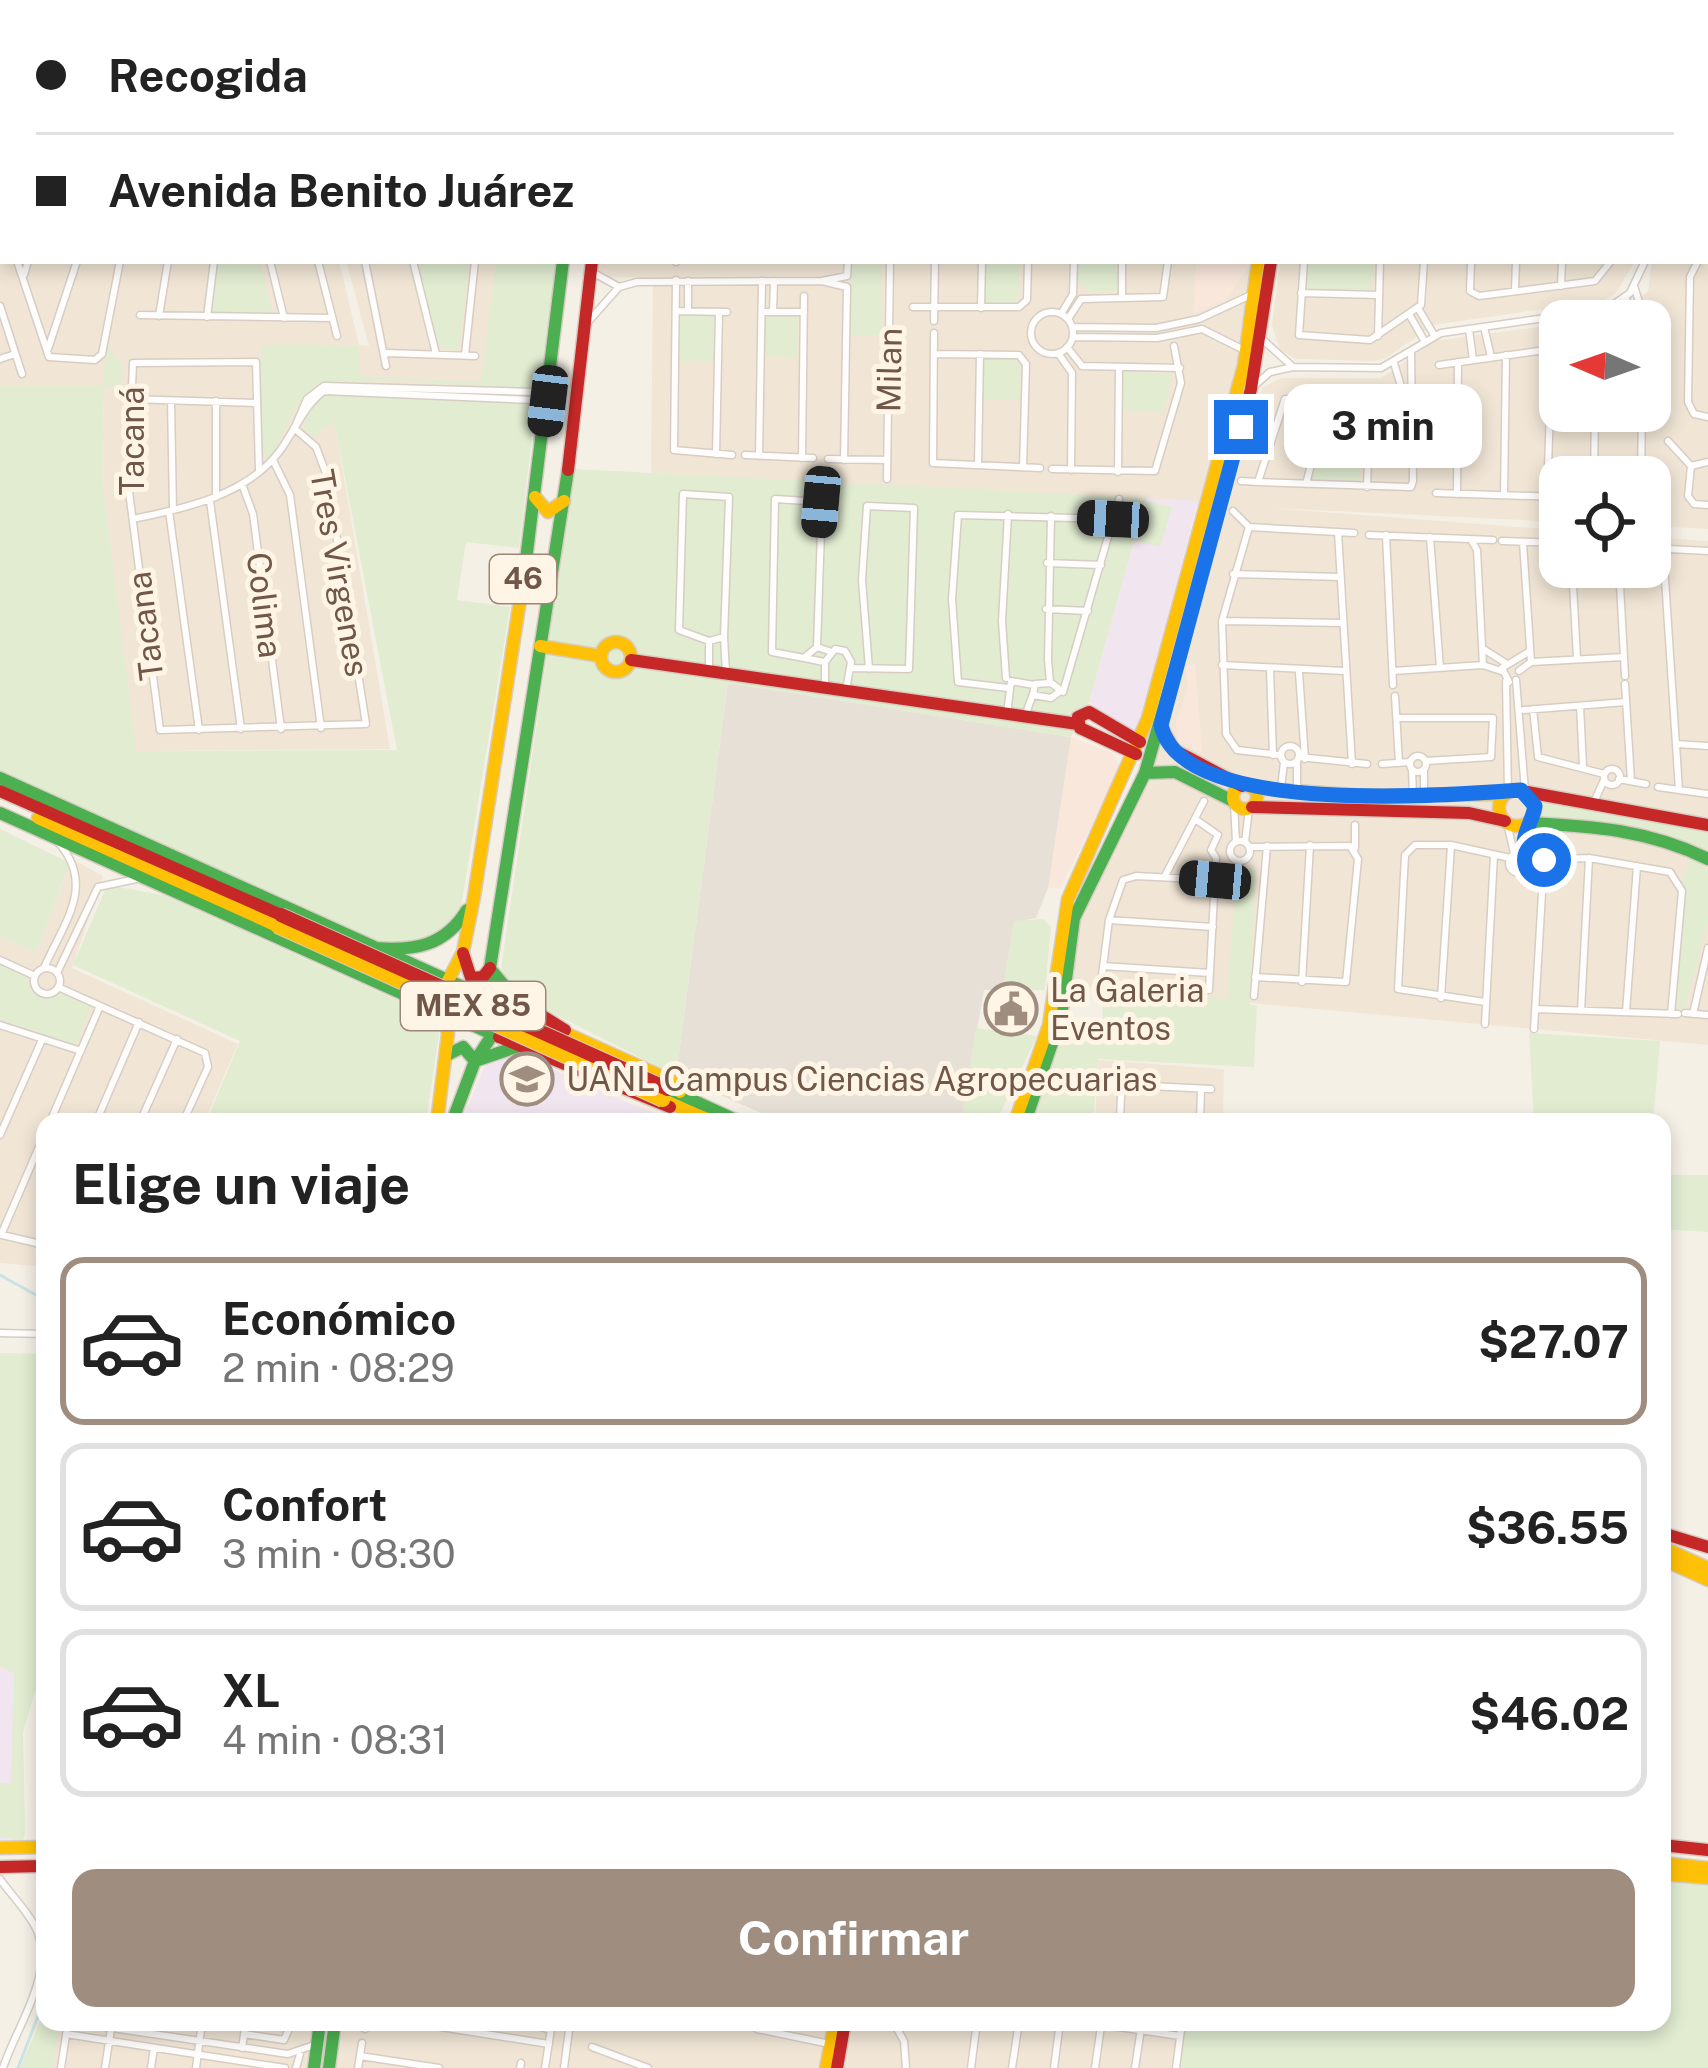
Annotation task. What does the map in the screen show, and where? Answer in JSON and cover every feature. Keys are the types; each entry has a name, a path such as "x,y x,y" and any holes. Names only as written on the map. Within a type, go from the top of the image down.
{"main road":[{"name":"46","path":"438,1113 448,1034 441,998 463,952 473,896 531,532 563,264"},
{"path":"1129,788 1145,772 1161,725 1251,389 1262,339 1258,264"},
{"path":"1018,1113 1049,1024 1068,916 1129,788 1270,264"},
{"name":"46","path":"455,1113 475,1061 494,1035 498,1003 490,968 566,498 592,267"},
{"path":"1245,358 1251,389"},
{"path":"535,494 548,512 559,509 566,498"},
{"path":"531,532 548,525 558,541"},
{"path":"632,660 630,650 618,642 608,644 601,656 603,666 617,673 632,660 1078,724 1080,713 1089,712 1138,748"},
{"path":"540,646 601,656"},
{"path":"1161,725 1174,750 1247,787 1257,797 1242,805"},
{"path":"1145,772 1175,772 1242,805 1469,813 1506,822 1610,827 1665,838 1708,860"},
{"path":"0,778 672,1082 673,1098 654,1105 0,813"},
{"path":"1247,787 1418,794 1516,792 1708,825"},
{"name":"MEX 85","path":"0,791 279,921 715,1113"},
{"path":"1506,822 1499,810 1516,792"},
{"path":"1516,792 1535,806 1527,824"},
{"name":"MEX 85","path":"0,802 260,918 279,921"},
{"path":"375,949 403,951 438,944 455,930 473,896"},
{"path":"214,911 260,918"},
{"path":"1028,1113 1061,1017 1068,916"},
{"path":"463,952 471,978 483,977 490,968 531,1018"},
{"path":"406,996 423,986 418,968"},
{"path":"520,1002 558,1021 568,1034"},
{"path":"422,1003 448,1034"},
{"path":"519,1046 514,1027 531,1018"},
{"path":"447,1055 463,1047 475,1061 519,1046"},
{"name":"MEX 85","path":"673,1098 698,1113"},
{"path":"1671,1535 1708,1546"},
{"path":"1671,1537 1708,1558"},
{"path":"1671,1551 1708,1574"},
{"path":"1671,1562 1708,1574"},
{"path":"1671,1845 1708,1850"},
{"path":"0,1848 36,1847"},
{"path":"1671,1864 1708,1868"},
{"path":"0,1868 36,1866"},
{"path":"1671,1875 1708,1878"},
{"path":"322,2031 328,2068"},
{"path":"314,2068 331,2031"},
{"path":"826,2068 833,2031"},
{"path":"837,2068 843,2031"}],"street":[{"path":"18,264 52,359 98,360 119,264"},
{"path":"22,279 27,264"},
{"path":"47,352 76,264"},
{"path":"159,316 167,264"},
{"path":"207,317 214,264"},
{"path":"271,264 284,318"},
{"path":"319,264 337,336"},
{"path":"366,264 386,366"},
{"path":"414,264 436,354"},
{"path":"464,355 475,264"},
{"path":"588,322 619,287 676,280 822,281 847,276 848,264"},
{"name":"Milan","path":"887,479 890,264"},
{"path":"934,321 935,264"},
{"path":"981,308 982,264"},
{"path":"1028,264 1027,300 1040,315 1067,320 1156,328 1199,319 1261,295"},
{"path":"1040,315 1034,323 1034,342 1040,350 1058,353 1072,337 1067,320 1077,296 1074,264"},
{"path":"1122,264 1122,298"},
{"path":"1077,296 1163,297 1168,264"},
{"path":"1304,264 1299,335 1378,336 1421,304"},
{"path":"1378,336 1380,264"},
{"path":"1424,264 1421,304 1434,335"},
{"path":"1471,264 1472,294 1599,279 1609,264"},
{"path":"1515,290 1516,264"},
{"path":"1561,286 1562,264"},
{"path":"1251,389 1263,376 1293,367 1371,370 1394,363 1434,335 1596,311 1625,298 1644,264"},
{"path":"1696,264 1690,277 1688,402 1694,414 1708,417"},
{"path":"592,267 619,287"},
{"path":"676,280 676,453 732,455"},
{"path":"688,280 688,310"},
{"path":"759,456 762,281"},
{"path":"773,312 774,281"},
{"path":"822,281 847,287 844,460"},
{"path":"1634,286 1637,300"},
{"path":"1300,293 1379,295"},
{"path":"802,458 804,296"},
{"path":"913,307 1019,308 1027,300"},
{"path":"0,306 22,374"},
{"path":"1019,308 1034,323"},
{"path":"676,311 723,312 716,454"},
{"path":"762,312 804,312"},
{"path":"1409,314 1425,342"},
{"path":"140,315 332,318"},
{"path":"1199,319 1202,329 1245,358"},
{"path":"1484,327 1491,357"},
{"path":"1072,337 1157,338 1202,329"},
{"path":"1469,329 1473,360"},
{"path":"934,333 934,464 1040,468"},
{"path":"1262,339 1293,367"},
{"path":"934,354 1019,355 1034,342"},
{"path":"1052,469 1147,475 1156,468 1181,383 1174,346"},
{"path":"1067,347 1082,367"},
{"path":"1026,364 1040,350"},
{"path":"1439,364 1539,350"},
{"path":"1240,481 1407,489 1413,481 1408,393 1411,352"},
{"path":"387,353 475,356"},
{"path":"1058,353 1072,373 1071,470"},
{"path":"0,358 15,354"},
{"path":"978,465 980,354"},
{"path":"1019,355 1026,364 1023,467"},
{"path":"1504,495 1506,355"},
{"name":"Tacaná","path":"133,519 133,363 256,362 256,403"},
{"path":"1456,494 1458,362"},
{"path":"1394,363 1408,393"},
{"path":"1072,373 1082,367 1180,368"},
{"path":"1118,472 1119,368"},
{"path":"133,519 213,499 259,471 294,431 303,405 317,389 534,392 551,374"},
{"path":"440,391 533,400 542,407 544,428"},
{"path":"1258,482 1282,402 1370,401 1408,393"},
{"path":"130,399 256,403 259,471"},
{"path":"1306,484 1328,400"},
{"path":"171,401 171,511 199,730 321,728 290,495 273,460"},
{"path":"216,401 213,499 241,729"},
{"path":"1367,487 1370,401"},
{"name":"Tres Virgenes","path":"294,431 316,448 327,476 366,721 362,727 321,728"},
{"path":"1668,441 1691,466 1688,496 1698,505 1708,505"},
{"path":"745,455 813,458"},
{"path":"828,459 887,460"},
{"path":"1691,466 1705,462"},
{"name":"Colima","path":"242,483 253,514 281,729"},
{"path":"1436,493 1539,497"},
{"path":"724,637 709,641 679,630 683,494 729,497 726,673"},
{"path":"804,658 817,647 821,502 775,499 772,652 825,662"},
{"path":"988,686 992,677 1010,678 1052,698 1067,686 1119,499"},
{"path":"850,668 910,669 914,508 867,506 862,580 868,668"},
{"path":"1233,511 1249,527 1354,532"},
{"path":"1008,688 958,682 952,599 957,525 963,512 1113,519"},
{"path":"1007,714 1010,678 1002,621 1008,514"},
{"path":"1051,516 1046,609 1051,683 1060,692"},
{"name":"Tacana","path":"133,519 162,731 199,730"},
{"path":"1249,527 1222,621 1228,745 1279,757 1366,764"},
{"path":"1339,532 1352,764"},
{"path":"1369,535 1539,542"},
{"path":"1386,536 1394,685"},
{"path":"1430,537 1439,668"},
{"path":"1471,540 1483,665"},
{"path":"1523,542 1531,662"},
{"path":"1671,549 1708,551"},
{"path":"1047,562 1100,565"},
{"path":"1233,574 1340,578"},
{"path":"1573,588 1576,658"},
{"path":"1620,588 1631,781"},
{"path":"1666,588 1679,790"},
{"path":"1046,609 1088,610"},
{"path":"1222,621 1343,623"},
{"path":"709,641 709,671"},
{"path":"817,647 845,651 850,668 846,690"},
{"path":"1485,650 1510,667 1516,680 1516,792"},
{"path":"1516,792 1506,681 1510,667 1530,650"},
{"path":"825,687 829,651"},
{"path":"1393,670 1624,657"},
{"path":"1222,665 1346,670"},
{"path":"1270,668 1279,757 1289,790"},
{"path":"1289,790 1300,759 1299,671"},
{"path":"1506,681 1516,680"},
{"path":"1025,716 1034,690 1051,683"},
{"path":"1394,696 1399,763"},
{"path":"1627,702 1528,709 1538,757 1583,766 1617,782 1646,784"},
{"path":"1580,706 1583,766"},
{"path":"1382,764 1491,758 1493,718 1486,714 1396,718"},
{"path":"1676,744 1708,746"},
{"path":"1279,757 1290,745 1300,759"},
{"path":"1418,794 1411,766 1418,756 1425,765"},
{"path":"1418,794 1425,765"},
{"path":"1601,804 1617,782 1615,770 1604,777"},
{"path":"1601,804 1604,777"},
{"path":"1658,787 1708,794"},
{"path":"1165,876 1204,801"},
{"path":"1216,857 1232,856 1240,861 1242,805"},
{"path":"1232,856 1242,846 1242,805"},
{"path":"1195,819 1214,828 1217,843"},
{"path":"1506,822 1510,868"},
{"path":"1495,868 1519,873 1527,861 1527,824"},
{"path":"1256,977 1343,984 1349,976 1355,826"},
{"path":"35,976 44,968 76,892 76,864 55,838"},
{"path":"1217,843 1355,848"},
{"path":"1209,990 1216,857 1211,850 1217,843"},
{"path":"1302,982 1310,845"},
{"path":"1485,1002 1400,992 1397,964 1406,850 1415,845 1451,845 1512,856 1543,872"},
{"path":"1441,998 1451,845"},
{"path":"1242,846 1262,863"},
{"path":"1254,996 1267,846"},
{"path":"1485,1024 1494,855"},
{"path":"1527,861 1589,858 1670,872 1682,886 1682,1014"},
{"path":"1581,1011 1589,858"},
{"path":"1534,1029 1544,860"},
{"path":"1626,1012 1637,866"},
{"path":"1210,974 1102,970 1109,920 1121,883 1130,877 1215,880"},
{"path":"58,987 57,973 89,899 108,881 143,878"},
{"path":"76,892 84,892 89,899"},
{"path":"1109,920 1213,927"},
{"path":"65,921 77,927"},
{"path":"1682,1014 1708,948"},
{"path":"0,960 35,976 44,993 58,987 208,1057 186,1113"},
{"path":"44,968 57,973"},
{"path":"54,1113 100,1006"},
{"path":"1534,1009 1708,1015"},
{"path":"100,1113 139,1022"},
{"path":"1,1029 81,1051"},
{"path":"144,1113 177,1039"},
{"path":"0,1135 40,1042"},
{"path":"1120,1113 1121,1095 1129,1085 1211,1089"},
{"path":"1200,1113 1201,1089"},
{"path":"36,1153 0,1235 36,1242"},
{"path":"0,1333 36,1334"},
{"path":"0,1879 36,1930"},
{"path":"3,2068 33,2000 36,1972"},
{"path":"105,2068 110,2031"},
{"path":"138,2031 277,2052 324,2045"},
{"path":"151,2068 157,2031"},
{"path":"196,2068 201,2031"},
{"path":"240,2064 244,2031"},
{"path":"244,2034 284,2040 288,2031"},
{"path":"466,2031 549,2044"},
{"path":"545,2068 550,2031"},
{"path":"564,2068 569,2031"},
{"path":"767,2031 831,2044"},
{"path":"898,2031 904,2041 906,2068"},
{"path":"971,2068 976,2031"},
{"path":"1012,2068 1018,2031"},
{"path":"1054,2068 1059,2031"},
{"path":"1094,2068 1100,2031"},
{"path":"1136,2068 1141,2031"},
{"path":"1161,2031 1180,2036"},
{"path":"1176,2068 1181,2031"},
{"path":"61,2068 66,2033 285,2068"},
{"path":"358,2068 362,2043"},
{"path":"592,2047 648,2068"},
{"path":"296,2068 302,2051"},
{"path":"274,2066 277,2052"},
{"path":"360,2056 439,2068"}],"shaded area":[{"path":"0,264 340,264 359,345 369,346 347,264 556,264 535,412 331,401 390,749 135,751 102,477 104,387 0,386"},
{"path":"597,264 1256,264 1237,379 1204,506 651,473 653,277 598,278"},
{"path":"1196,264 1251,264 1225,301 1194,313"},
{"path":"1280,264 1633,264 1616,293 1605,300 1539,300 1539,310 1433,325 1385,359 1296,359 1280,350 1272,325"},
{"path":"1652,264 1708,264 1708,529 1671,527 1671,456 1539,456 1539,521 1270,508 1539,528 1539,588 1671,588 1671,538 1708,541 1708,1045 1065,986 1077,908 1092,868 1143,772 1220,503 1227,504 1262,388 1281,378 1381,378 1435,341 1539,327 1539,432 1671,432 1671,300 1637,300 1648,292"},
{"path":"1146,498 1198,501 1137,736 1089,702"},
{"path":"1195,664 1202,753 1178,740 1176,722 1188,688 1185,667"},
{"path":"728,683 1071,737 1048,888 1036,918 1014,922 1003,990 984,990 963,1113 761,1113 676,1076"},
{"path":"1071,737 1111,752 1121,767 1060,889 1048,888"},
{"path":"72,859 103,876 72,968 238,1044 208,1113 36,1113 36,1266 0,1263 0,936 36,951"},
{"name":"UANL Campus Ciencias Agropecuarias","path":"513,1051 654,1113 465,1113 491,1059"},
{"path":"1098,1060 1224,1069 1223,1113 1095,1113"},
{"path":"0,1667 14,1672 11,1844 0,1844"},
{"path":"36,2031 313,2031 307,2068 20,2068"},
{"path":"342,2031 826,2031 820,2068 336,2068"},
{"path":"849,2031 972,2031 966,2068 843,2068"},
{"path":"981,2031 1122,2031 1176,2039 1171,2068 975,2068"}],"green space":[{"path":"218,264 262,264 272,314 211,312"},
{"path":"418,264 469,264 459,350 437,348"},
{"path":"496,264 556,264 540,384 529,391 413,382 323,385 302,398 271,457 259,454 261,345 359,346 359,376 481,382"},
{"path":"985,264 1019,264 1019,294 1011,303 985,302"},
{"path":"1076,264 1117,264 1117,291 1089,291 1076,282"},
{"path":"1308,264 1374,264 1370,291 1304,288"},
{"path":"851,265 882,266 881,335 850,335"},
{"path":"714,315 713,361 679,361 680,316"},
{"path":"765,317 798,317 797,358 765,356"},
{"path":"106,345 123,366 121,386 104,387 102,477 136,751 397,750 334,421 312,438 302,427 312,404 324,394 522,402 535,412 519,548 466,542 457,600 510,607 460,913 433,938 411,944 374,942 0,774 0,386 103,386"},
{"path":"983,358 1012,358 1021,365 1020,400 983,399"},
{"path":"1121,372 1172,374 1163,411 1121,410"},
{"path":"1330,407 1362,408 1360,482 1311,480"},
{"path":"574,469 1146,498 1089,702 1071,737 728,683 676,1076 517,995 501,969"},
{"path":"1147,501 1172,507 1160,547 1136,541"},
{"path":"1537,797 1708,829 1708,856 1649,828 1536,821"},
{"path":"0,829 70,863 36,952 0,936"},
{"path":"1692,858 1708,870 1708,921 1684,1010 1676,1007 1682,879"},
{"path":"1237,868 1256,869 1249,1004 1257,1006 1254,1067 1098,1059 1094,1113 1034,1113 1062,1040 1101,1043 1104,986 1111,991 1227,999"},
{"path":"107,885 163,895 441,1020 427,1113 210,1113 240,1041 73,965"},
{"path":"1044,919 1051,928 1045,990 1003,990 1014,921"},
{"path":"0,965 28,979 35,995 47,997 57,990 91,1006 75,1046 0,1019"},
{"path":"976,1028 1037,1036 1000,1113 962,1113"},
{"path":"1529,1033 1660,1041 1654,1113 1533,1113"},
{"path":"1671,1175 1708,1175 1708,1232 1671,1230"},
{"path":"0,1353 36,1354 36,1692 23,1732 22,1843 0,1838 0,1783 11,1783 14,1673 0,1667"},
{"path":"1671,1881 1708,1885 1708,2068 1179,2068 1185,2031 1671,2031"},
{"path":"36,2031 59,2031 53,2068 20,2068"}],"waterway":[{"path":"0,1275 36,1295"},
{"path":"18,2068 36,2021"}],"traffic: fast":[{"path":"525,568 563,264"},
{"path":"455,1113 475,1061 497,1028 490,968 568,470"},
{"path":"1028,1113 1061,1017 1074,918 1145,773 1186,630"},
{"path":"1145,773 1175,772 1233,801"},
{"path":"0,778 516,1011"},
{"path":"0,813 499,1037"},
{"path":"1528,823 1620,831 1708,859"},
{"path":"375,948 428,944 449,932 467,910"},
{"path":"492,971 531,1018"},
{"path":"422,1003 445,1026"},
{"path":"447,1055 463,1047 475,1061 519,1046"},
{"path":"668,1089 720,1113"},
{"path":"314,2068 319,2031"},
{"path":"329,2068 334,2031"}],"traffic: slow":[{"path":"1018,1113 1049,1025 1068,899 1148,718 1244,365 1258,264"},
{"path":"535,497 548,512 564,501"},
{"path":"438,1113 448,1034 442,992 463,952 474,897 525,568"},
{"path":"616,642 627,646 631,657 627,668 616,672 605,668 601,657 605,646 616,642"},
{"path":"540,646 601,656"},
{"path":"1245,785 1257,797 1245,809 1233,797 1245,785"},
{"path":"1252,788 1365,796 1506,794"},
{"path":"1517,790 1530,795 1535,808 1530,821 1517,826 1504,821 1499,808 1504,795 1517,790"},
{"path":"38,818 277,926"},
{"path":"277,926 663,1100"},
{"path":"516,1011 672,1081 680,1092"},
{"path":"663,1100 693,1113"},
{"path":"1671,1551 1708,1568"},
{"path":"1671,1563 1708,1580"},
{"path":"0,1848 36,1847"},
{"path":"1671,1864 1708,1868"},
{"path":"1671,1875 1708,1878"},
{"path":"826,2068 833,2031"}],"traffic: jam":[{"path":"568,470 592,264"},
{"path":"1186,630 1251,389 1271,264"},
{"path":"631,660 1078,724"},
{"path":"1136,754 1080,728 1078,717 1089,712 1140,742"},
{"path":"1162,728 1174,750 1242,786"},
{"path":"0,791 281,915"},
{"path":"1527,792 1708,825"},
{"path":"1252,807 1469,813 1505,821"},
{"path":"281,915 668,1089"},
{"path":"463,953 471,978 483,977 490,968"},
{"path":"520,1002 565,1030"},
{"path":"499,1037 670,1107"},
{"path":"1671,1536 1708,1547"},
{"path":"1671,1846 1708,1850"},
{"path":"0,1867 36,1866"},
{"path":"837,2068 843,2031"}],"place":[{"name":"La Galeria Eventos","path":"1011,1009"},
{"name":"UANL Campus Ciencias Agropecuarias","path":"527,1079"}],"route":[{"path":"1241,427 1161,725 1166,740 1204,768 1252,788 1365,796 1521,790 1535,806 1526,824 1524,853 1529,860 1544,860"}]}
